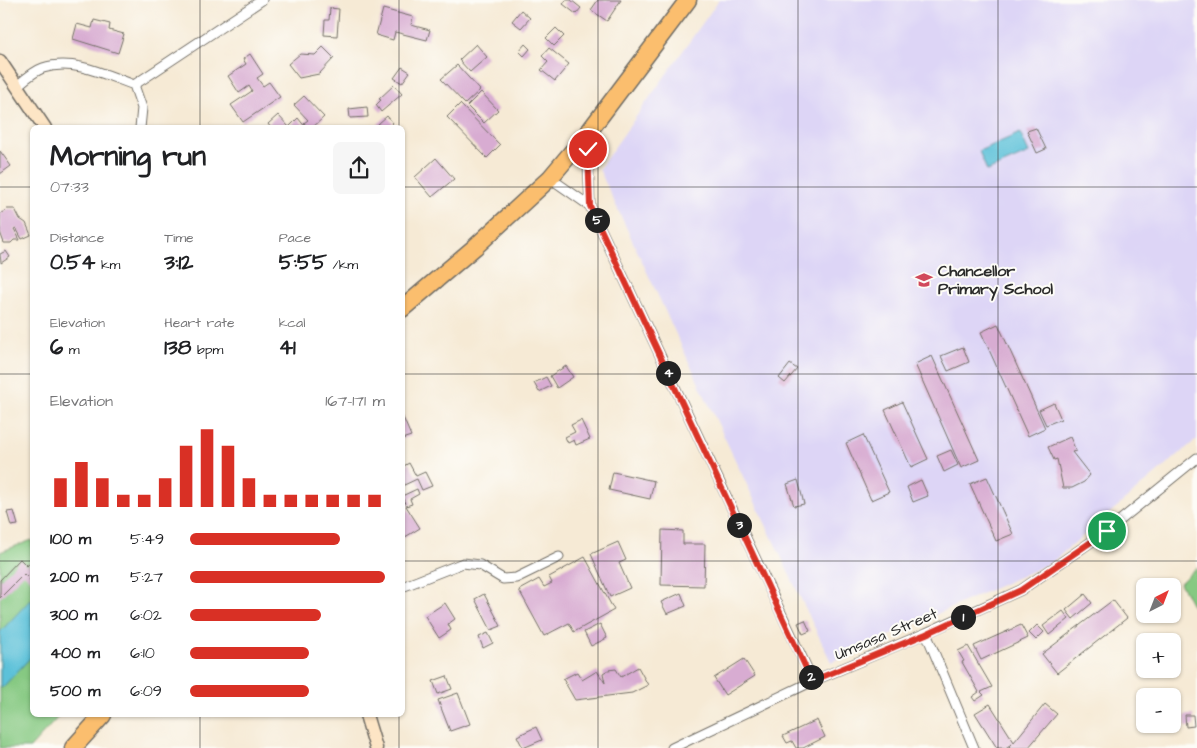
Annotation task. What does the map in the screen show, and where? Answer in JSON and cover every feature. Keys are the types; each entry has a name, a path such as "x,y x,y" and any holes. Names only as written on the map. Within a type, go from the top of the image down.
{"highway":[{"path":"405,306 475,247 550,178 587,134 688,0"},
{"path":"73,748 101,717"},
{"path":"88,748 114,717"}],"street":[{"path":"134,85 262,0"},
{"path":"0,61 43,125"},
{"path":"16,86 41,68 61,65 83,67 134,85"},
{"path":"134,85 142,108 140,125"},
{"path":"587,134 590,206 812,681"},
{"path":"550,178 590,206"},
{"name":"Umsasa Street","path":"672,748 812,681 926,634 1021,590 1107,531 1197,458"},
{"path":"405,586 463,564 480,565 503,579 516,578 558,557"},
{"path":"926,634 974,748"},
{"path":"367,717 376,748"}],"shaded area":[{"name":"Chancellor Primary School","path":"719,0 1197,0 1197,439 1052,562 831,662 599,169"}],"green space":[{"path":"30,541 30,717 58,717 30,748 0,748 0,552"},
{"path":"1197,567 1197,614 1181,585 1181,582"}],"water":[{"path":"1020,133 1029,153 987,171 979,151"},
{"path":"30,600 30,658 2,688 0,687 0,632"}],"building":[{"path":"566,0 571,0 581,8 576,14 563,4"},
{"path":"598,0 621,0 607,21 591,10"},
{"path":"330,8 339,9 337,36 324,35 325,20 329,20"},
{"path":"383,9 413,17 411,25 430,30 427,40 395,32 393,40 376,35"},
{"path":"521,10 530,18 521,28 512,21"},
{"path":"94,20 110,24 109,30 124,34 118,53 73,39 77,24 92,28"},
{"path":"556,28 564,36 554,46 546,38"},
{"path":"476,44 487,57 470,72 459,60"},
{"path":"525,44 530,49 524,56 519,51"},
{"path":"323,47 334,58 319,74 299,78 288,64 300,54 315,55"},
{"path":"549,48 569,64 555,81 541,70 548,62 542,56"},
{"path":"250,54 263,74 257,78 263,86 269,82 280,97 243,122 231,105 252,91 249,86 239,93 228,76 246,64 243,59"},
{"path":"457,65 480,90 465,104 441,79"},
{"path":"402,67 410,72 402,83 394,78"},
{"path":"394,85 402,94 381,112 376,105 381,100 379,99"},
{"path":"481,92 498,110 484,123 467,106"},
{"path":"304,96 324,117 315,125 306,125 304,123 308,120 294,105"},
{"path":"460,104 500,145 487,158 447,117"},
{"path":"367,107 368,117 350,118 349,109"},
{"path":"278,115 287,125 269,125"},
{"path":"387,116 393,123 391,125 378,124"},
{"path":"298,118 304,125 291,125"},
{"path":"1036,128 1046,149 1037,153 1027,131"},
{"path":"0,151 11,166 0,174"},
{"path":"436,158 454,179 432,197 415,177"},
{"path":"7,209 15,209 20,219 26,223 30,235 22,239 16,228 14,229 20,240 4,243 0,232 0,214"},
{"path":"6,251 10,257 1,263 0,254"},
{"path":"998,324 1045,428 1028,436 981,332"},
{"path":"963,347 969,362 948,371 941,356"},
{"path":"932,356 979,460 961,468 915,364"},
{"path":"790,364 797,369 785,383 779,378"},
{"path":"566,366 573,377 557,388 550,376"},
{"path":"546,377 551,386 539,392 534,383"},
{"path":"902,402 928,459 911,467 885,410"},
{"path":"1054,403 1061,419 1046,425 1039,410"},
{"path":"581,420 590,439 576,445 574,440 568,443 565,437 575,432 571,425"},
{"path":"405,422 411,436 405,438"},
{"path":"863,435 889,492 871,500 846,443"},
{"path":"1070,437 1076,451 1072,452 1090,475 1084,482 1072,488 1063,488 1057,459 1054,460 1048,447"},
{"path":"951,450 958,465 944,472 937,456"},
{"path":"409,463 416,476 425,472 432,486 422,490 417,479 405,485 405,465"},
{"path":"613,472 654,481 650,499 609,490"},
{"path":"987,477 1013,534 996,541 970,484"},
{"path":"798,480 804,504 794,506 787,484"},
{"path":"921,480 928,496 913,502 907,487"},
{"path":"417,489 419,494 410,499 412,504 406,506 420,528 405,537 405,504 405,495"},
{"path":"14,511 18,525 11,526 7,512"},
{"path":"662,530 683,531 683,544 705,544 704,586 661,585"},
{"path":"618,542 626,560 619,563 630,588 610,597 591,554"},
{"path":"585,557 614,610 574,632 569,623 544,636 519,590 539,579 544,587 552,583 549,577"},
{"path":"20,559 27,566 30,562 30,580 24,574 0,598 0,580"},
{"path":"681,593 686,606 667,614 661,602"},
{"path":"484,594 501,626 491,630 475,599"},
{"path":"1085,594 1092,603 1073,619 1066,610"},
{"path":"1113,600 1127,618 1057,673 1042,654"},
{"path":"445,603 455,619 448,624 451,630 439,638 425,616"},
{"path":"1063,611 1069,619 1049,635 1043,626"},
{"path":"805,620 810,631 803,634 798,623"},
{"path":"600,624 607,638 591,646 584,632"},
{"path":"1021,625 1028,638 981,660 974,646"},
{"path":"1037,625 1044,632 1036,640 1029,633"},
{"path":"488,633 493,643 483,648 479,637"},
{"path":"968,646 992,687 981,692 984,695 975,701 972,697 979,692 958,651"},
{"path":"744,659 755,676 725,695 714,678"},
{"path":"638,667 648,685 632,693 575,700 563,679 577,672 582,680 597,671 605,683 603,673 608,670 616,669 621,677"},
{"path":"447,676 452,689 438,694 433,681"},
{"path":"458,693 470,724 450,731 438,700"},
{"path":"990,704 1014,742 1045,704 1057,714 1028,748 1008,748 1012,744 1005,748 997,748 975,713"},
{"path":"1185,715 1193,715 1194,726 1186,727"},
{"path":"817,720 825,737 803,748 796,748 792,741 787,743 783,736"},
{"path":"536,727 542,740 523,748 517,736"}],"place":[{"name":"Chancellor Primary School","path":"924,280"}],"route":[{"path":"588,149 590,206 812,681 926,634 1021,590 1107,531"}]}
